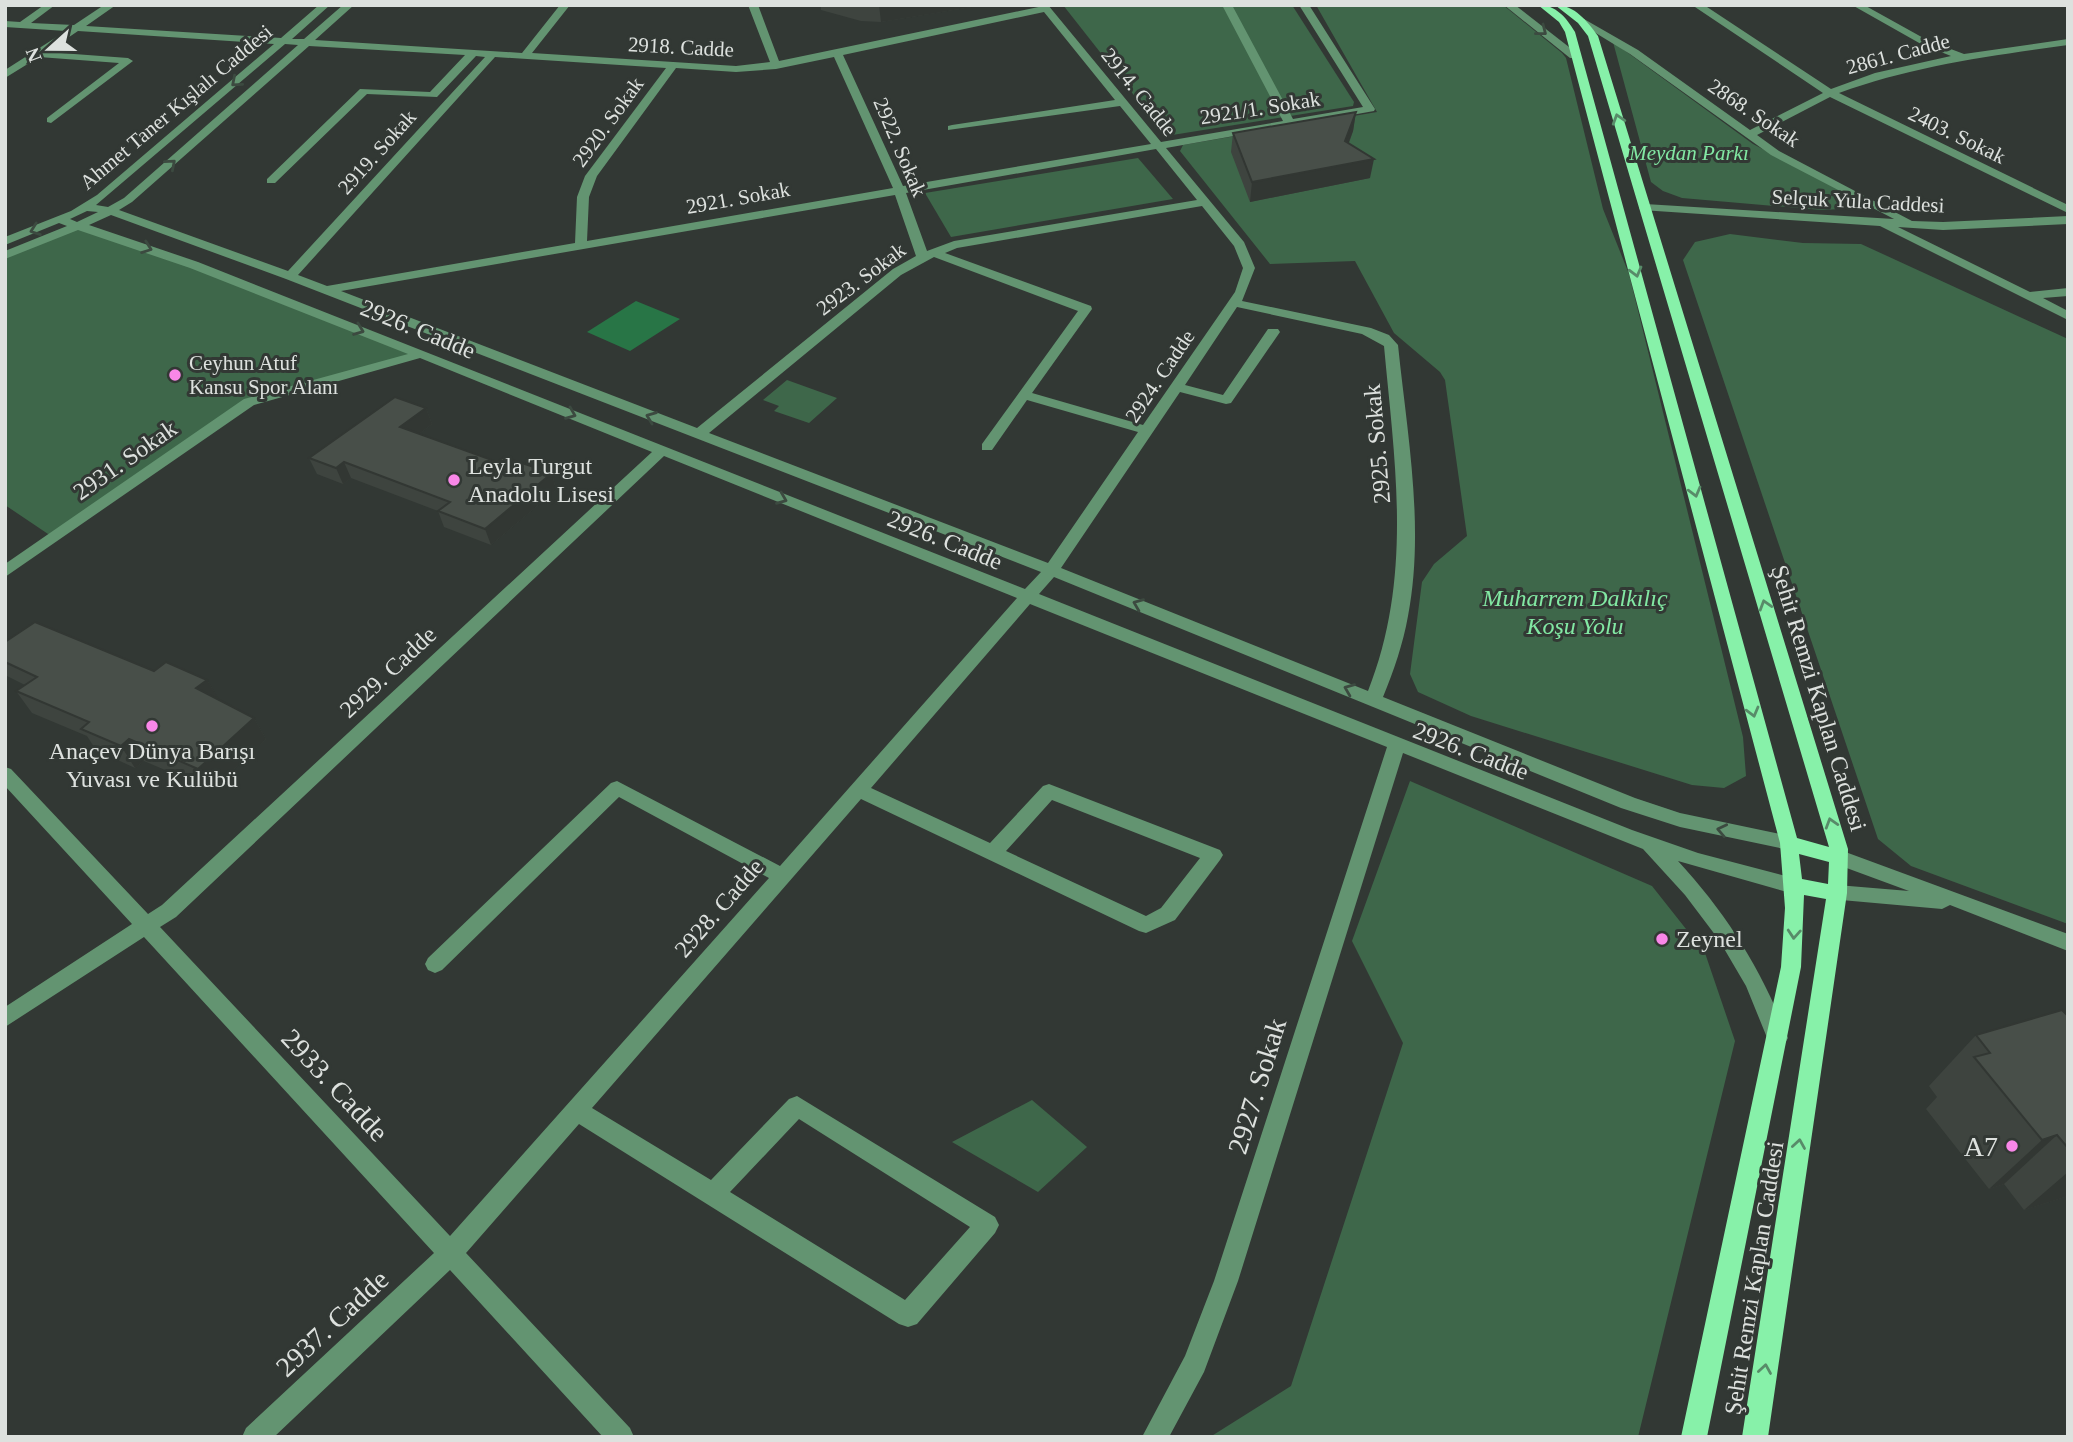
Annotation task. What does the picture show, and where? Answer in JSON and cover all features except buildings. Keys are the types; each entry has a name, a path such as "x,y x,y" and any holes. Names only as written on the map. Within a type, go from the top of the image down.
{"main road":[{"name":"Şehit Remzi Kaplan Caddesi","path":"1543,5 1567,26 1619,206 1789,844 1794,886 1791,967 1694,1437"},
{"name":"Şehit Remzi Kaplan Caddesi","path":"1560,5 1581,21 1593,36 1840,858 1837,893 1755,1437"},
{"path":"1619,206 1645,208"},
{"path":"1789,844 1840,858"},
{"path":"1794,886 1837,893"}],"street":[{"path":"22,25 50,5"},
{"path":"5,75 111,5"},
{"name":"Ahmet Taner Kışlalı Caddesi","path":"5,241 87,207 128,176 325,5"},
{"name":"Ahmet Taner Kışlalı Caddesi","path":"5,255 83,225 111,211 155,178 349,5"},
{"path":"524,57 565,5"},
{"path":"753,5 776,65"},
{"path":"1227,5 1289,122"},
{"name":"2921/1. Sokak","path":"1157,144 1370,109 1304,5"},
{"path":"1509,5 1574,56"},
{"name":"2403. Sokak","path":"1697,5 1830,93 2068,210"},
{"path":"1857,5 1924,43 1961,57"},
{"name":"2918. Cadde","path":"5,24 725,69 776,65 838,54 1045,7"},
{"name":"2914. Cadde","path":"1045,7 1205,202"},
{"name":"2868. Sokak","path":"1581,21 1643,59 1748,136 1796,165 1912,224"},
{"name":"2861. Cadde","path":"1748,136 1830,93 1879,75 1961,57 2068,42"},
{"path":"271,181 364,91 433,95 473,53"},
{"path":"35,54 128,61 51,120"},
{"name":"2922. Sokak","path":"838,54 928,254"},
{"name":"2919. Sokak","path":"290,276 492,55"},
{"name":"2920. Sokak","path":"581,245 583,197 591,176 672,66"},
{"path":"952,128 1123,102"},
{"name":"2921. Sokak","path":"326,290 1157,144"},
{"name":"2923. Sokak","path":"697,435 897,272 928,254 962,243 1205,202"},
{"name":"2924. Cadde","path":"1027,597 1051,570 1148,431 1235,303 1247,280 1249,268 1246,256 1205,202"},
{"name":"2926. Cadde","path":"87,207 111,211 290,276 1051,570 1655,813 1789,844"},
{"name":"Selçuk Yula Caddesi","path":"1645,208 1981,226 2068,220"},
{"name":"2926. Cadde","path":"61,220 83,225 421,354 1396,746 1649,844 1794,886"},
{"path":"1879,222 2068,316"},
{"path":"928,254 1086,309 987,447"},
{"path":"2027,296 2068,292"},
{"name":"2925. Sokak","path":"1235,303 1366,331 1384,338 1391,345 1408,556 1395,641 1374,699"},
{"path":"1178,387 1226,400 1273,332"},
{"name":"2931. Sokak","path":"5,572 249,402 421,354"},
{"path":"1024,395 1148,431"},
{"name":"2929. Cadde","path":"5,1018 169,911 662,450"},
{"name":"2928. Cadde","path":"450,1253 1027,597"},
{"name":"2927. Sokak","path":"1155,1437 1195,1363 1226,1281 1396,746"},
{"name":"2933. Cadde","path":"5,774 621,1437"},
{"path":"435,964 617,788 782,876"},
{"path":"858,790 1146,925 1168,914 1213,855 1049,791 993,853"},
{"path":"1649,844 1688,884 1733,943 1757,984 1777,1038"},
{"path":"1840,858 2068,943"},
{"path":"1837,893 1966,903"},
{"path":"576,1110 908,1315 987,1225 797,1106 713,1194"},
{"name":"2937. Cadde","path":"254,1437 450,1253"}],"green space":[{"path":"1063,5 1292,5 1354,102 1353,106 1166,136"},
{"name":"Muharrem Dalkılıç Koşu Yolu","path":"1316,5 1503,5 1566,58 1603,209 1629,274 1743,737 1746,776 1724,788 1692,785 1471,716 1418,692 1410,674 1422,582 1434,564 1467,536 1445,380 1440,372 1394,333 1355,261 1270,264 1180,151 1183,145 1377,112"},
{"name":"Meydan Parkı","path":"1613,42 1753,144 1853,196 1853,204 1841,209 1822,210 1682,198 1663,191 1651,182"},
{"path":"1138,158 1173,199 951,237 925,193"},
{"name":"Ceyhun Atuf Kansu Spor Alanı","path":"83,225 421,354 267,395 54,538 5,505 5,255"},
{"path":"1730,234 1803,243 1861,244 2068,339 2068,924 1911,866 1878,839 1683,260 1695,242"},
{"path":"787,380 837,398 809,423 774,411 779,406 763,400"},
{"path":"1410,781 1652,886 1705,953 1735,1041 1638,1437 1210,1437 1291,1386 1403,1043 1352,941"},
{"path":"1032,1100 1087,1147 1038,1192 952,1142"}],"shaded area":[{"path":"636,301 680,319 630,351 587,332"}],"place":[{"name":"Ceyhun Atuf Kansu Spor Alanı","path":"175,375"},
{"name":"Leyla Turgut Anadolu Lisesi","path":"454,480"},
{"name":"Anaçev Dünya Barışı Yuvası ve Kulübü","path":"152,726"},
{"name":"Zeynel","path":"1662,939"},
{"name":"A7","path":"2012,1146"}]}
